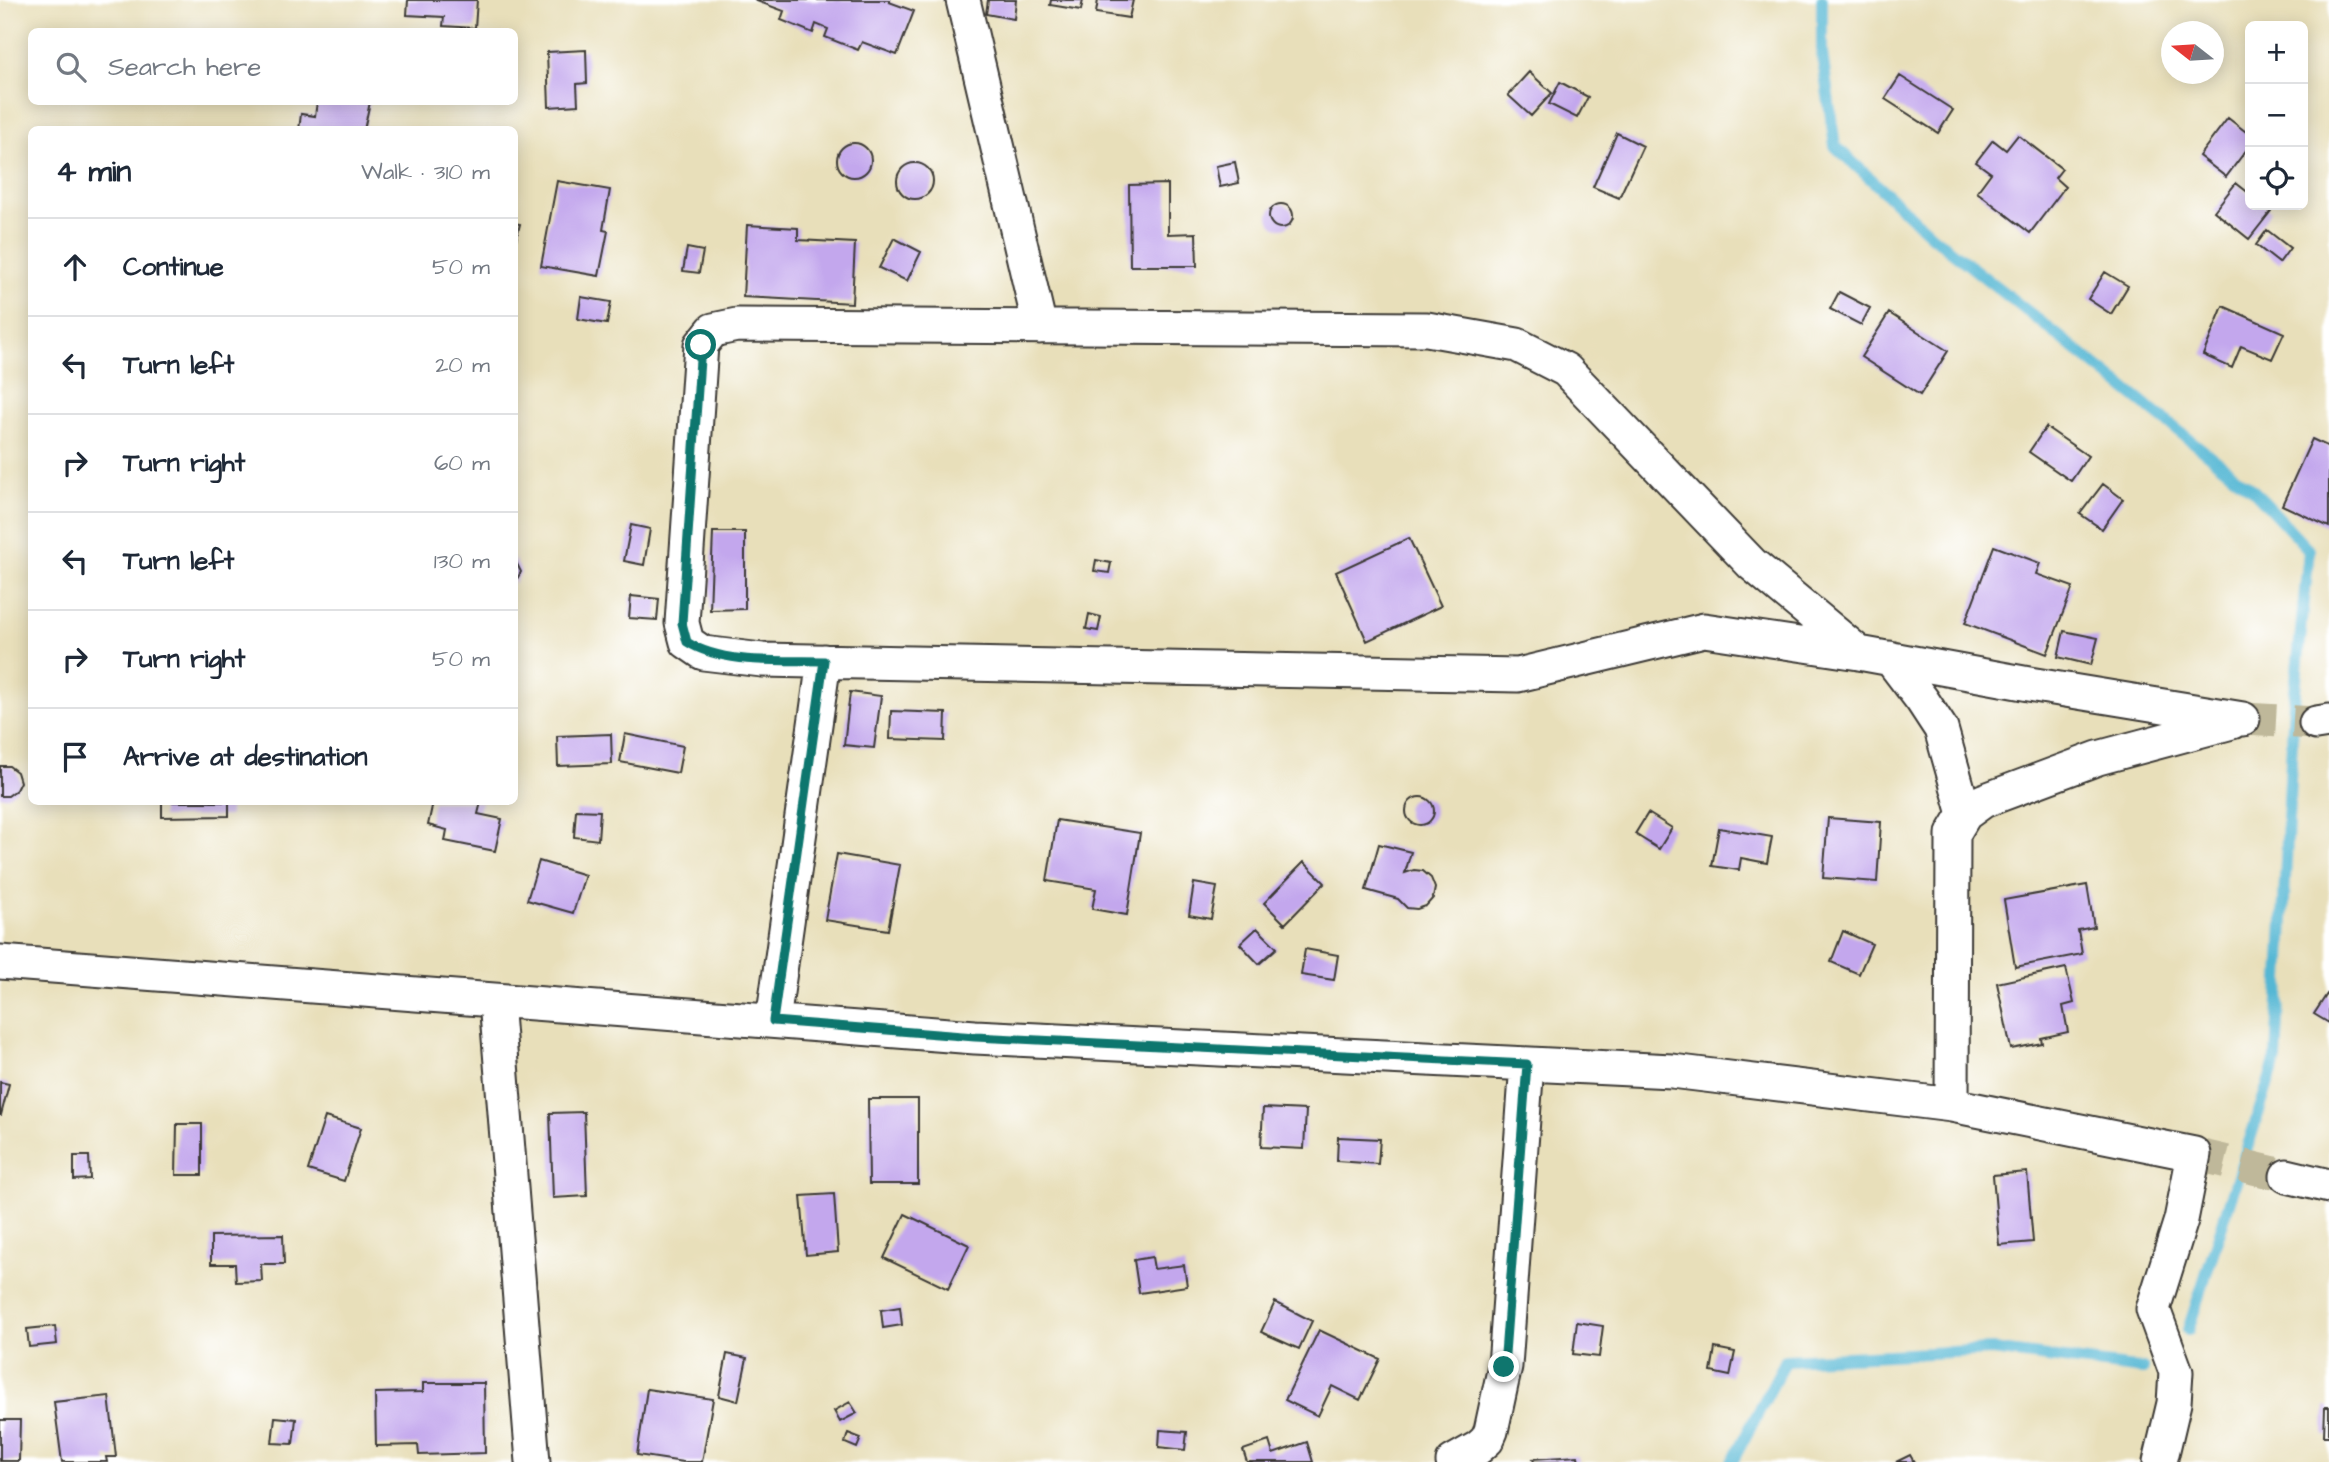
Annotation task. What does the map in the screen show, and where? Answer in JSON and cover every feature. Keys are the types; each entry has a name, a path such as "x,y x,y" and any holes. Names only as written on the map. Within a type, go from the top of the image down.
{"street":[{"path":"963,0 1040,327"},
{"path":"1952,1105 1953,834 1965,814 1983,801 2098,758 2243,719 2029,684 1875,655 1704,630 1518,675 762,660 703,653 687,642 682,623 701,345 713,330 737,325 1427,329 1517,345 1566,370 1752,564 1875,655 1922,700 1941,729 1965,814"},
{"path":"773,1021 824,661"},
{"path":"0,962 975,1037 1672,1071 1952,1105 2194,1154 2181,1220 2153,1308 2176,1372 2174,1403 2160,1462"},
{"path":"496,1001 533,1462"},
{"path":"1453,1462 1487,1440 1504,1367 1527,1064"},
{"path":"2287,1176 2329,1186"}],"building":[{"path":"408,0 477,0 475,28 443,26 444,17 407,15"},
{"path":"754,0 890,0 889,2 914,11 897,55 862,42 858,50 825,37 828,29 816,24 813,33 781,20 784,11"},
{"path":"988,0 1016,0 1014,19 986,14"},
{"path":"1051,0 1083,0 1081,10 1050,5"},
{"path":"1098,0 1133,0 1129,18 1096,13"},
{"path":"586,50 587,83 577,84 578,105 549,107 547,52"},
{"path":"1529,72 1552,93 1531,116 1508,95"},
{"path":"1900,76 1953,110 1938,133 1885,99"},
{"path":"1560,82 1588,97 1577,118 1549,104"},
{"path":"317,105 369,105 365,126 300,126 301,114 315,116"},
{"path":"2228,118 2245,131 2245,152 2226,177 2199,156"},
{"path":"1617,133 1643,146 1619,198 1593,187"},
{"path":"2018,135 2062,169 2055,178 2065,187 2030,233 1977,192 1991,173 1976,162 1993,140 2006,150"},
{"path":"854,143 866,148 871,160 866,172 854,177 842,172 837,160 842,148"},
{"path":"1235,162 1239,183 1220,187 1216,166"},
{"path":"915,163 928,168 933,181 928,194 915,199 902,194 897,181 902,168"},
{"path":"557,181 610,190 603,230 608,231 599,276 541,266"},
{"path":"2236,183 2245,190 2245,210 2271,211 2249,239 2214,211"},
{"path":"1168,184 1168,234 1196,233 1197,266 1130,266 1129,185"},
{"path":"1281,204 1292,211 1293,216 1286,227 1281,228 1270,221 1269,216 1276,205"},
{"path":"747,225 798,228 798,240 855,243 852,303 743,297"},
{"path":"2267,230 2290,248 2279,263 2256,245"},
{"path":"894,238 921,252 907,281 879,268"},
{"path":"687,248 703,251 699,273 683,271"},
{"path":"2105,272 2128,286 2111,314 2088,299"},
{"path":"1839,292 1870,308 1861,325 1830,309"},
{"path":"581,297 611,302 607,324 578,319"},
{"path":"2223,306 2284,333 2272,359 2241,346 2232,368 2203,355"},
{"path":"1889,313 1948,351 1920,395 1861,357"},
{"path":"2046,427 2088,456 2071,481 2029,452"},
{"path":"2312,439 2329,447 2329,527 2282,505"},
{"path":"2103,484 2123,499 2102,529 2080,514"},
{"path":"631,525 650,529 644,565 624,561"},
{"path":"713,532 745,532 745,609 710,610"},
{"path":"1409,538 1441,606 1367,641 1336,572"},
{"path":"1994,546 2040,563 2036,574 2073,587 2047,654 1965,623"},
{"path":"1096,560 1111,563 1109,573 1094,571"},
{"path":"631,596 659,599 657,620 629,618"},
{"path":"1089,614 1101,617 1098,631 1086,629"},
{"path":"2064,631 2098,638 2091,665 2058,657"},
{"path":"850,692 881,696 874,748 844,745"},
{"path":"891,711 946,713 945,741 890,739"},
{"path":"611,734 612,764 558,766 557,736"},
{"path":"625,734 683,746 678,773 620,762"},
{"path":"0,766 9,766 17,772 20,782 16,790 8,796 0,796"},
{"path":"1420,797 1430,801 1434,811 1430,821 1420,825 1410,821 1406,811 1410,801"},
{"path":"162,805 229,805 229,816 162,817"},
{"path":"432,805 480,805 478,814 502,819 495,851 445,841 447,830 428,825"},
{"path":"576,810 600,811 598,840 574,837"},
{"path":"1648,813 1672,828 1659,849 1635,834"},
{"path":"1828,818 1881,822 1877,882 1823,878"},
{"path":"1057,820 1140,833 1127,915 1092,909 1096,889 1047,881"},
{"path":"1719,828 1772,837 1767,863 1741,858 1739,870 1712,866"},
{"path":"1379,844 1411,852 1405,873 1423,871 1431,878 1435,888 1433,898 1426,906 1407,908 1398,899 1366,890"},
{"path":"837,854 900,865 888,930 825,920"},
{"path":"539,861 585,875 573,913 527,900"},
{"path":"1304,862 1325,883 1285,924 1264,903"},
{"path":"1194,883 1217,887 1211,919 1189,915"},
{"path":"2087,885 2094,927 2078,930 2082,954 2015,967 2004,900"},
{"path":"1257,928 1277,948 1259,964 1240,944"},
{"path":"1843,931 1872,944 1859,974 1831,962"},
{"path":"1305,949 1338,955 1334,980 1301,975"},
{"path":"2066,968 2074,1003 2063,1006 2068,1032 2041,1038 2042,1043 2011,1049 1997,983"},
{"path":"2327,994 2329,996 2329,1023 2314,1014"},
{"path":"0,1082 9,1084 1,1115 0,1115"},
{"path":"868,1099 918,1099 918,1184 869,1184"},
{"path":"1263,1108 1306,1110 1304,1149 1261,1147"},
{"path":"584,1112 587,1196 553,1198 550,1113"},
{"path":"325,1117 361,1128 344,1181 308,1170"},
{"path":"177,1124 202,1124 202,1175 176,1175"},
{"path":"1338,1137 1380,1139 1378,1164 1337,1161"},
{"path":"74,1156 89,1156 90,1179 74,1180"},
{"path":"2027,1172 2033,1242 1999,1245 1993,1175"},
{"path":"834,1194 838,1252 806,1255 801,1196"},
{"path":"905,1214 969,1245 948,1289 884,1258"},
{"path":"283,1235 284,1264 261,1264 262,1281 236,1282 235,1264 211,1264 211,1236"},
{"path":"1152,1257 1154,1269 1184,1265 1187,1286 1139,1293 1134,1260"},
{"path":"1275,1302 1312,1321 1299,1349 1261,1332"},
{"path":"900,1307 902,1325 883,1328 881,1310"},
{"path":"1577,1322 1603,1326 1599,1357 1573,1354"},
{"path":"55,1326 57,1344 29,1347 27,1329"},
{"path":"1319,1330 1380,1359 1360,1400 1332,1386 1318,1416 1285,1400"},
{"path":"1715,1348 1735,1352 1730,1376 1711,1372"},
{"path":"727,1354 747,1358 738,1401 719,1396"},
{"path":"423,1383 484,1383 485,1453 419,1455 418,1445 376,1446 375,1393 423,1392"},
{"path":"647,1389 713,1399 702,1462 637,1455"},
{"path":"109,1396 116,1457 106,1457 107,1462 62,1462 54,1402"},
{"path":"850,1402 857,1413 840,1422 834,1411"},
{"path":"2325,1407 2329,1407 2329,1436 2324,1436"},
{"path":"275,1417 296,1419 293,1444 272,1443"},
{"path":"0,1420 20,1420 19,1461 0,1461"},
{"path":"1160,1430 1187,1432 1185,1450 1159,1447"},
{"path":"848,1433 861,1438 857,1448 845,1443"},
{"path":"1269,1441 1273,1454 1307,1442 1313,1462 1247,1462 1243,1450"},
{"path":"1910,1455 1914,1462 1896,1462"},
{"path":"1578,1456 1579,1462 1534,1462 1533,1459"}],"waterway":[{"path":"1822,0 1822,53 1835,146 1931,235 2253,490 2309,550 2294,701 2276,1059 2188,1330"},
{"path":"1732,1462 1786,1360 1992,1350 2143,1369"}],"tunnel":[{"path":"2243,719 2316,723"},
{"path":"2194,1154 2287,1176"}],"route":[{"path":"701,345 682,623 687,642 703,653 762,660 824,661 773,1021 975,1037 1527,1064 1504,1367"}]}
